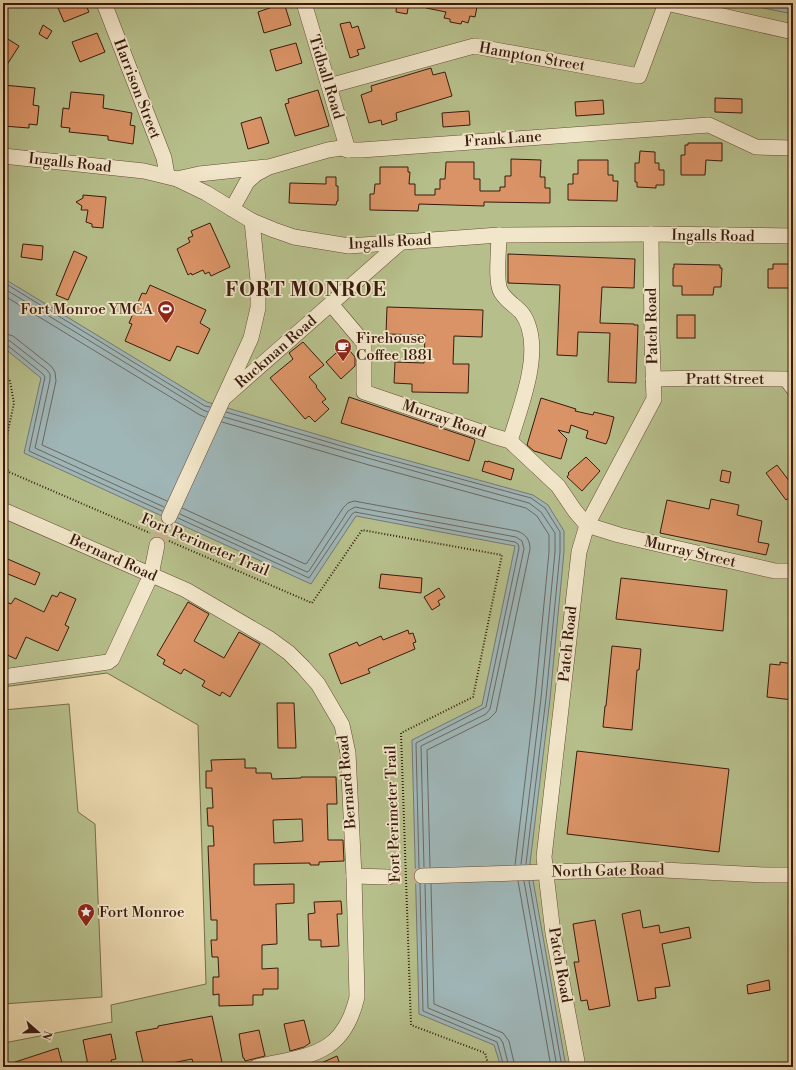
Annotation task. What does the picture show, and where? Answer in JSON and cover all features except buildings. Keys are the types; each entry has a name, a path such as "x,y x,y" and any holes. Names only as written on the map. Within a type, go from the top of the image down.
{"street":[{"name":"Harrison Street","path":"104,3 172,177"},
{"name":"Tidball Road","path":"304,3 348,150"},
{"path":"666,3 793,32"},
{"name":"Hampton Street","path":"329,86 474,46 639,76 666,3"},
{"name":"Frank Lane","path":"232,209 247,182 256,174 269,167 328,150 341,148 348,150 709,125 756,147 793,148"},
{"name":"Ingalls Road","path":"3,156 144,171 172,177 206,193 252,221 294,236 349,246 499,235 652,234 793,236"},
{"path":"172,177 247,168 269,167"},
{"name":"Ruckman Road","path":"169,517 251,338 258,308 258,280 252,221"},
{"name":"Patch Road","path":"578,1067 540,872 544,857 579,552 587,526 654,399 652,341 652,234"},
{"path":"499,235 499,288 506,298 525,316 531,337 529,382 510,441"},
{"name":"Ruckman Road","path":"222,399 271,358 401,242"},
{"name":"Murray Road","path":"331,304 364,343 364,392 510,441 558,486 587,526"},
{"path":"251,338 253,350 256,354 262,358 271,358"},
{"name":"Pratt Street","path":"653,379 786,379 793,388"},
{"name":"Bernard Road","path":"3,510 186,590 270,639 289,653 318,684 342,725 348,753 354,876 357,997 353,1013 343,1031 332,1044 320,1051 256,1067"},
{"name":"Murray Street","path":"587,526 619,535 775,571 793,568"},
{"path":"3,677 108,662 112,659 151,575 160,540"},
{"name":"North Gate Road","path":"422,876 643,869 766,875 793,874"},
{"path":"354,876 388,877"}],"path":[{"path":"3,374 10,381 14,403 3,454"},
{"name":"Fort Perimeter Trail","path":"3,462 9,472 160,540 312,603 362,530 502,555 473,697 401,733 412,1025 485,1053 489,1067"}],"green space":[{"name":"Fort Monroe","path":"3,3 793,3 793,1067 3,1067 4,1043 112,1022 111,1005 206,984 198,725 107,673 3,687"},
{"path":"69,704 78,812 95,824 102,997 3,1004 3,710"}],"water":[{"path":"738,3 793,3 793,14"},
{"path":"3,278 207,402 373,451 533,495 548,505 564,531 564,552 550,699 530,863 566,1067 501,1067 494,1045 419,1014 412,740 482,705 515,546 356,516 311,584 24,453 41,378 3,347"}],"tunnel":[{"path":"157,545 169,517"},
{"path":"388,877 422,876"}],"place":[{"name":"Fort Monroe YMCA","path":"166,324"},
{"name":"Firehouse Coffee 1881","path":"343,362"},
{"name":"Fort Monroe","path":"86,927"}],"district":[{"name":"FORT MONROE","path":"306,290"}]}
